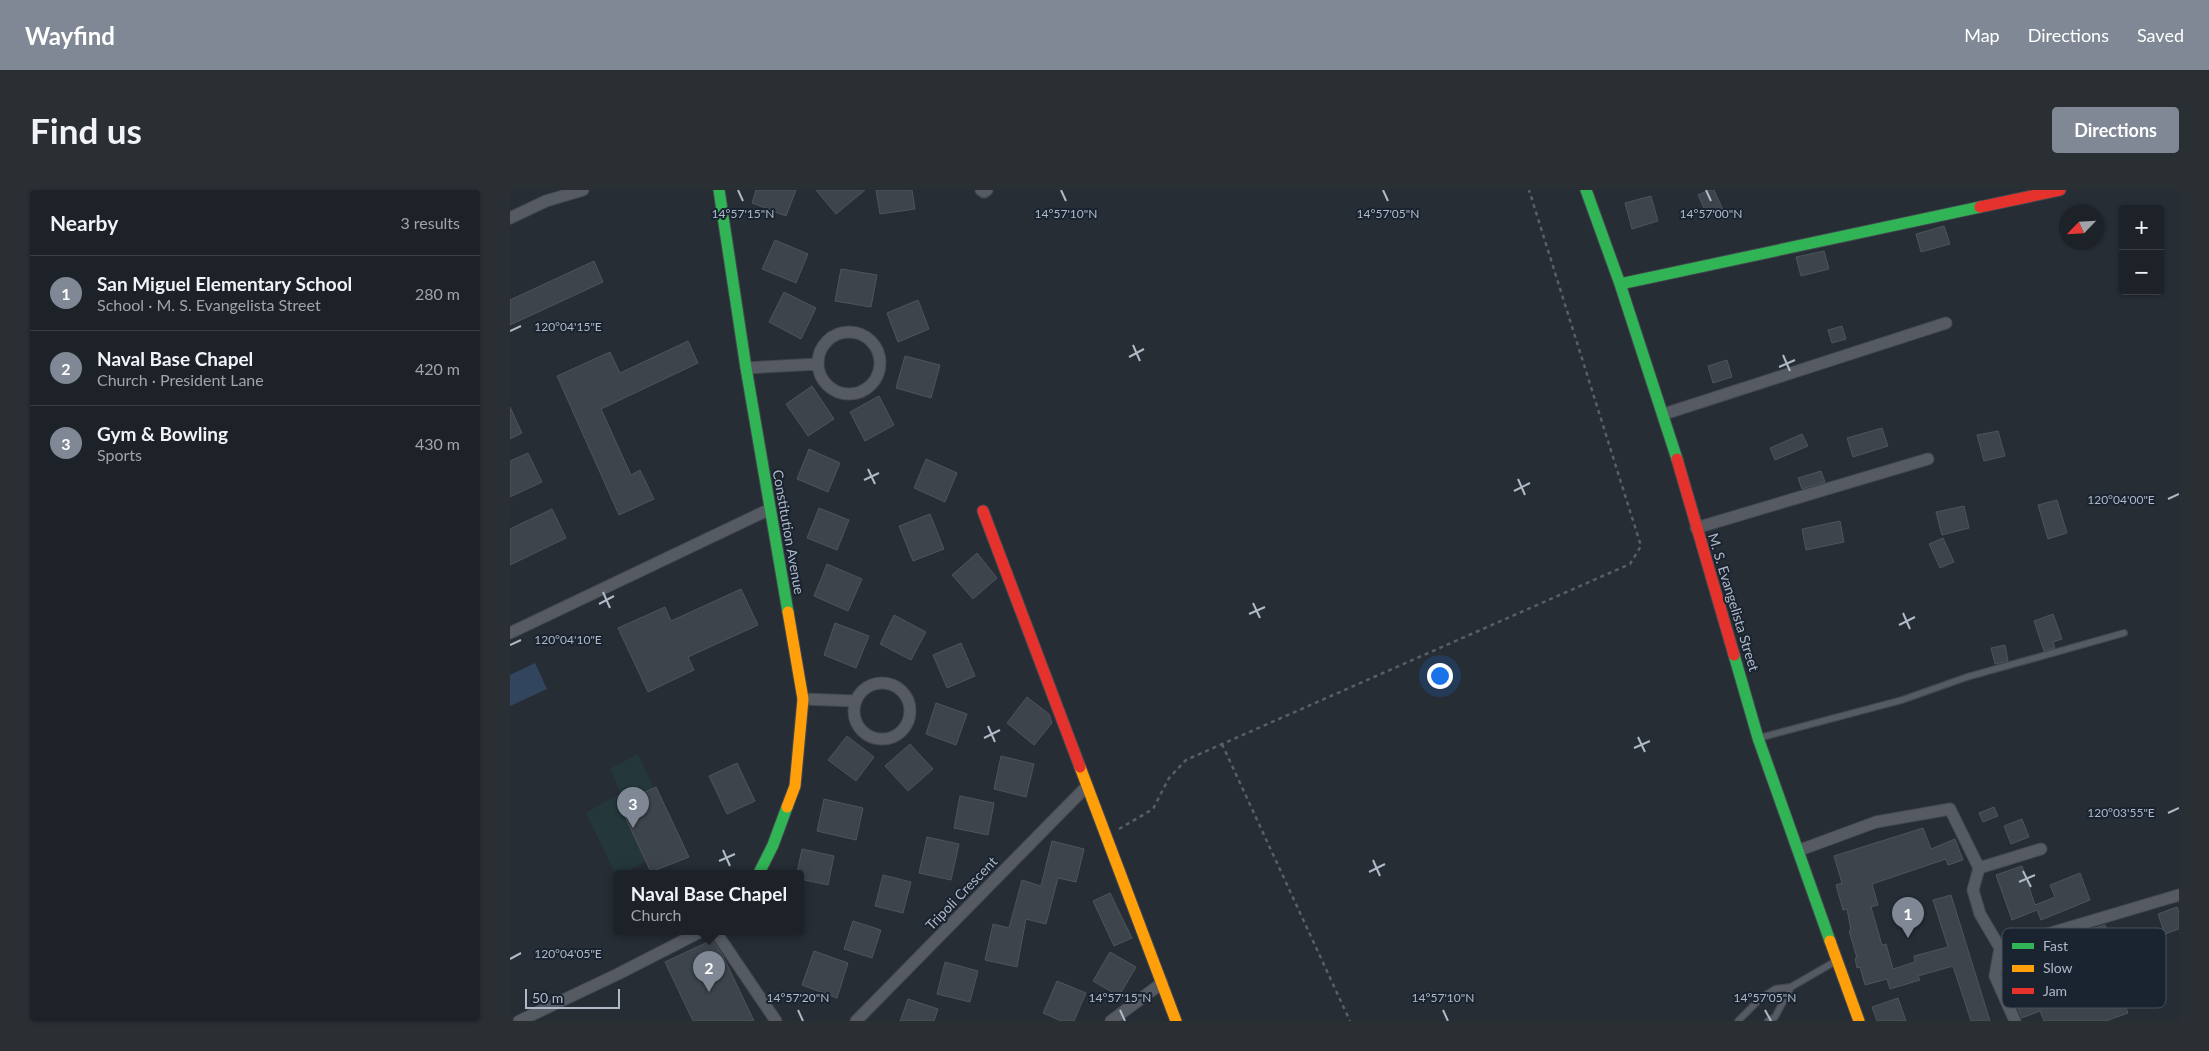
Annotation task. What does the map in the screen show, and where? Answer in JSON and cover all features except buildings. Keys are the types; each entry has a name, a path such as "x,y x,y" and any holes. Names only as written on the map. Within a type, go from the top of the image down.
{"street":[{"path":"510,218 546,201 583,190"},
{"name":"Constitution Avenue","path":"719,190 746,368 803,699 795,786 773,845 760,870"},
{"path":"981,190 984,192 987,190"},
{"name":"M. S. Evangelista Street","path":"1586,190 1664,414 1758,738 1800,850 1859,1021"},
{"path":"1620,284 2060,190"},
{"path":"1664,414 1946,323"},
{"path":"850,332 870,340 876,348 880,362 878,373 872,383 863,390 847,394 829,386 824,380 818,364 820,353 825,343 840,333 850,332"},
{"path":"746,368 818,364"},
{"path":"1696,528 1928,459"},
{"path":"510,634 770,508"},
{"path":"983,511 1176,1021"},
{"path":"877,683 887,683 896,686 908,700 909,720 897,735 888,738 878,738 869,735 857,722 855,715 856,701 868,686 877,683"},
{"path":"803,699 856,701"},
{"name":"Tripoli Crescent","path":"856,1021 1087,786"},
{"path":"1800,850 1876,822 1950,809 1979,868 1974,890 1980,914 2000,948 1996,976 2002,990"},
{"path":"1979,868 2041,849"},
{"path":"2068,928 2179,895"},
{"path":"519,1021 694,935"},
{"path":"718,935 776,1021"},
{"path":"1111,1021 1162,983"},
{"path":"2010,1008 2015,1021"}],"lane":[{"path":"1758,738 1902,700 1967,677 2124,633"},
{"path":"1738,1021 1760,998 1775,989 1791,987 1837,960"},
{"path":"1768,1021 1775,1017 1791,987"}],"path":[{"path":"1106,836 1153,809 1170,778 1186,760 1630,564 1641,546 1528,190"},
{"path":"1222,744 1350,1021"}],"green space":[{"path":"638,754 680,844 629,870 614,871 586,813 621,793 610,769"}],"water":[{"path":"535,663 547,689 510,706 510,675"}],"traffic: fast":[{"path":"719,190 746,368 788,612"},
{"path":"1586,190 1620,284 1677,459"},
{"path":"1620,284 1980,207"},
{"path":"1734,655 1758,738 1830,941"},
{"path":"760,870 773,845 787,807"}],"traffic: slow":[{"path":"787,807 795,786 803,699 788,612"},
{"path":"1080,767 1176,1021"},
{"path":"1830,941 1859,1021"}],"traffic: jam":[{"path":"1980,207 2060,190"},
{"path":"1677,459 1734,655"},
{"path":"983,511 1080,767"}],"place":[{"name":"Gym & Bowling","path":"633,828"},
{"name":"San Miguel Elementary School","path":"1908,938"},
{"name":"Naval Base Chapel","path":"709,992"}]}
